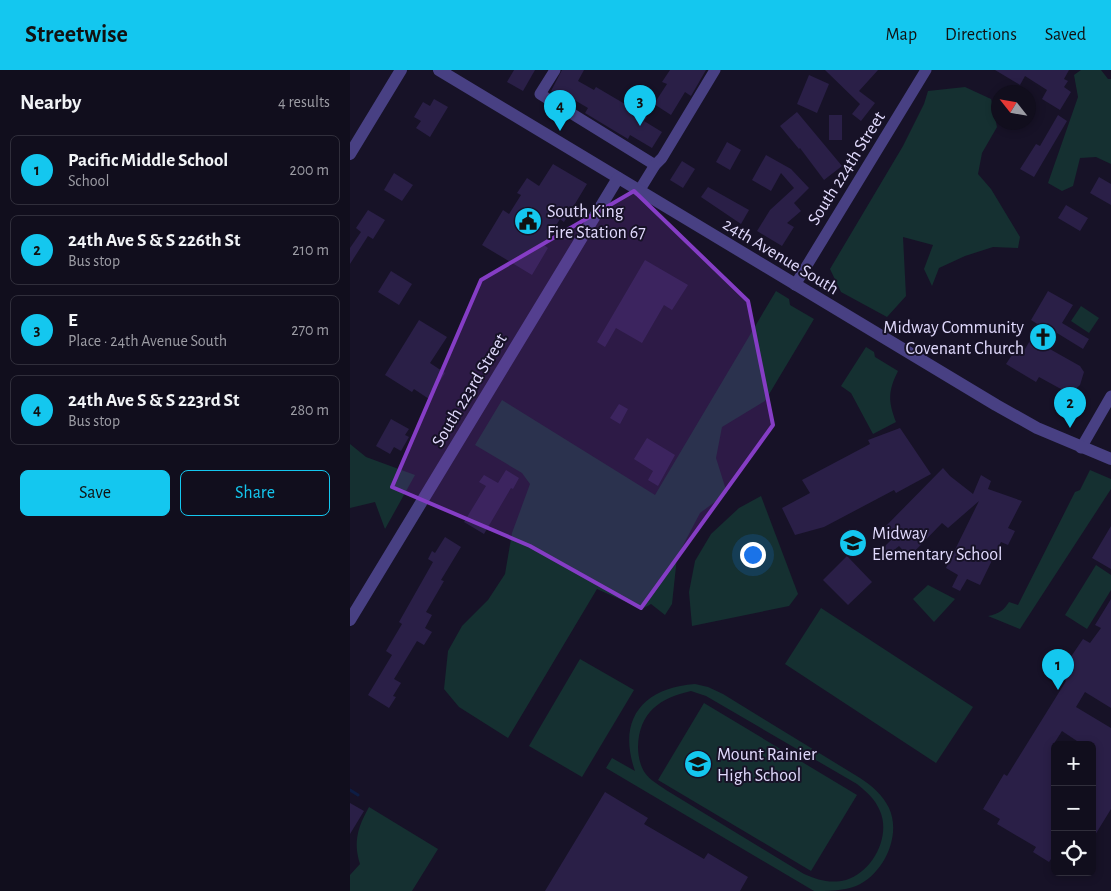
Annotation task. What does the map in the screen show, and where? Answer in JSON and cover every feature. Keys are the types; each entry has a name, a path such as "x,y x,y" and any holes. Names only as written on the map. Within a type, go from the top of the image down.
{"street":[{"path":"350,154 401,70"},
{"name":"24th Avenue South","path":"438,70 996,405 1038,428 1081,448 1111,459"},
{"path":"555,70 540,94 655,164"},
{"path":"639,191 655,164 662,158 715,70"},
{"name":"South 224th Street","path":"794,285 926,70"},
{"name":"South 223rd Street","path":"350,620 618,178"},
{"path":"1081,448 1111,396"}],"highlighted area":[{"path":"634,191 748,301 773,425 641,608 530,546 392,487 481,280"}],"green space":[{"path":"1081,70 1101,70 1108,79 1111,79 1111,164 1096,157 1080,158 1073,186 1062,191 1048,183 1078,97 1074,75"},
{"path":"965,87 991,99 991,130 995,130 982,153 978,174 991,189 1020,237 1018,248 993,247 965,256 939,268 932,286 924,269 933,245 903,237 906,296 887,317 841,292 830,269 903,146 924,104 928,91"},
{"path":"776,291 789,299 790,305 814,319 765,401 722,427 716,458 727,493 700,513 677,557 672,604 665,615 651,604 642,609 597,589 508,738 459,707 444,689 448,651 462,626 488,600 505,574 512,533 530,484 522,473 475,445 502,400 655,495"},
{"path":"1081,306 1099,318 1089,333 1071,321"},
{"path":"866,347 874,352 875,357 898,371 892,384 890,396 896,422 873,434 851,393 841,386"},
{"path":"350,444 366,457 415,475 385,529 375,502 350,508"},
{"path":"1090,470 1111,479 1111,489 1020,629 988,616 1001,611 1009,602 1018,605 1075,492 1080,490"},
{"path":"761,496 798,594 789,606 692,626 689,592 695,561 711,534 739,508"},
{"path":"1096,565 1111,575 1111,590 1087,629 1065,615"},
{"path":"928,585 955,599 934,622 913,599"},
{"path":"821,608 973,707 936,763 785,664"},
{"path":"580,659 634,690 582,777 529,746"},
{"path":"695,684 708,687 723,694 869,784 889,808 893,830 888,853 874,873 866,881 851,888 814,891 606,768 612,758 635,771 630,753 629,736 632,722 638,710 648,700 661,692","holes":["691,691 706,696 857,784 876,803 883,821 881,842 872,861 856,876 835,882 819,880 804,874 666,790 647,776 641,764 638,747 642,724 647,716 653,708 680,694"]},
{"path":"704,703 857,795 811,871 658,780"},
{"path":"369,807 438,849 412,891 350,891 350,875 360,864 357,848 358,834"}],"building":[{"path":"514,70 535,70 523,91 507,82"},
{"path":"562,70 584,70 578,81 594,90 596,87 647,117 644,121 662,132 652,148 630,135 628,139 585,113 588,108 561,92 559,96 551,91"},
{"path":"670,70 706,70 691,96 685,92 671,115 654,104 667,84 662,82"},
{"path":"825,70 878,70 859,91 875,103 861,121 852,114 860,104"},
{"path":"995,70 1069,70 1064,79 1068,81 1064,87 1071,92 1060,110 1042,99 1047,90 1025,76 1020,85"},
{"path":"809,75 829,84 817,113 797,104"},
{"path":"434,99 448,107 430,137 416,128 421,121 414,117 423,102 430,106"},
{"path":"797,112 842,166 824,180 800,148 780,126"},
{"path":"829,115 842,115 842,140 829,140"},
{"path":"1058,115 1067,121 1034,177 1020,169 1036,144 1040,146"},
{"path":"727,142 741,150 730,170 716,162"},
{"path":"766,155 791,169 809,188 794,203 801,211 787,223 794,227 782,246 757,231 770,210 794,188 781,173 771,191 752,180"},
{"path":"682,161 695,169 683,188 670,180"},
{"name":"South King Fire Station 67","path":"553,164 587,184 564,222 560,219 544,245 548,248 532,275 482,245 503,210 509,214 521,195 517,193 527,178 539,186"},
{"path":"394,173 413,185 402,201 384,190"},
{"path":"1099,177 1111,184 1111,205 1090,193"},
{"path":"708,187 749,210 741,224 701,197"},
{"path":"1066,205 1088,218 1080,231 1058,218"},
{"path":"368,210 385,220 373,239 368,236 350,264 350,248 361,232 356,228"},
{"path":"645,260 688,285 672,310 664,305 642,343 616,328 605,347 597,342"},
{"path":"391,271 412,284 399,305 378,292"},
{"name":"Midway Community Covenant Church","path":"1048,291 1073,305 1062,323 1089,339 1083,349 1057,333 1048,348 1080,366 1084,372 1080,385 1070,394 1039,377 1036,382 1006,364 1014,352 1021,356 1039,325 1031,320"},
{"path":"419,320 447,337 430,363 445,373 429,399 414,389 412,392 385,375"},
{"path":"619,404 628,409 620,424 610,418"},
{"path":"391,419 409,429 405,435 409,437 401,451 394,447 390,454 376,446"},
{"path":"900,428 931,474 896,493 894,490 824,527 795,535 782,508 810,493 802,480 870,444 868,440"},
{"path":"647,438 675,455 658,486 648,480 653,471 634,459"},
{"path":"943,468 973,494 981,475 991,481 988,489 1022,501 1008,528 1015,531 1008,545 1001,542 980,585 967,579 960,591 952,587 958,575 946,568 979,501 948,528 942,523 909,557 899,546 888,555 882,549 892,539 883,529"},
{"path":"506,470 519,478 484,534 464,522 486,486 479,482 484,475 498,483"},
{"path":"1111,526 1111,569 1092,558"},
{"path":"445,537 461,547 441,580 444,581 426,612 432,615 425,628 432,632 424,645 417,641 394,679 401,683 393,696 396,697 389,708 368,695 392,655 386,651 402,624 399,622 433,562 428,559 432,551 435,553"},
{"path":"847,556 872,582 848,605 823,580"},
{"path":"1111,599 1111,708 1085,692 1076,707 1111,728 1111,809 1096,833 1096,741 1077,741 1062,731 1056,741 1051,741 1051,859 1049,862 1033,852 1036,847 997,824 1000,819 983,809 1004,774 1007,776 1066,681 1063,679 1073,664 1068,661 1083,639 1090,643 1101,628 1095,625"},
{"path":"605,792 648,818 644,824 704,859 708,853 748,877 740,891 545,891"},
{"path":"350,803 364,811 350,834"}],"waterway":[{"path":"350,790 358,795"}],"place":[{"name":"E","path":"640,126"},
{"name":"24th Ave S & S 223rd St","path":"560,131"},
{"name":"South King Fire Station 67","path":"528,221"},
{"name":"Midway Community Covenant Church","path":"1043,337"},
{"name":"24th Ave S & S 226th St","path":"1070,428"},
{"name":"Midway Elementary School","path":"853,543"},
{"name":"Pacific Middle School","path":"1058,690"},
{"name":"Mount Rainier High School","path":"698,764"}]}
